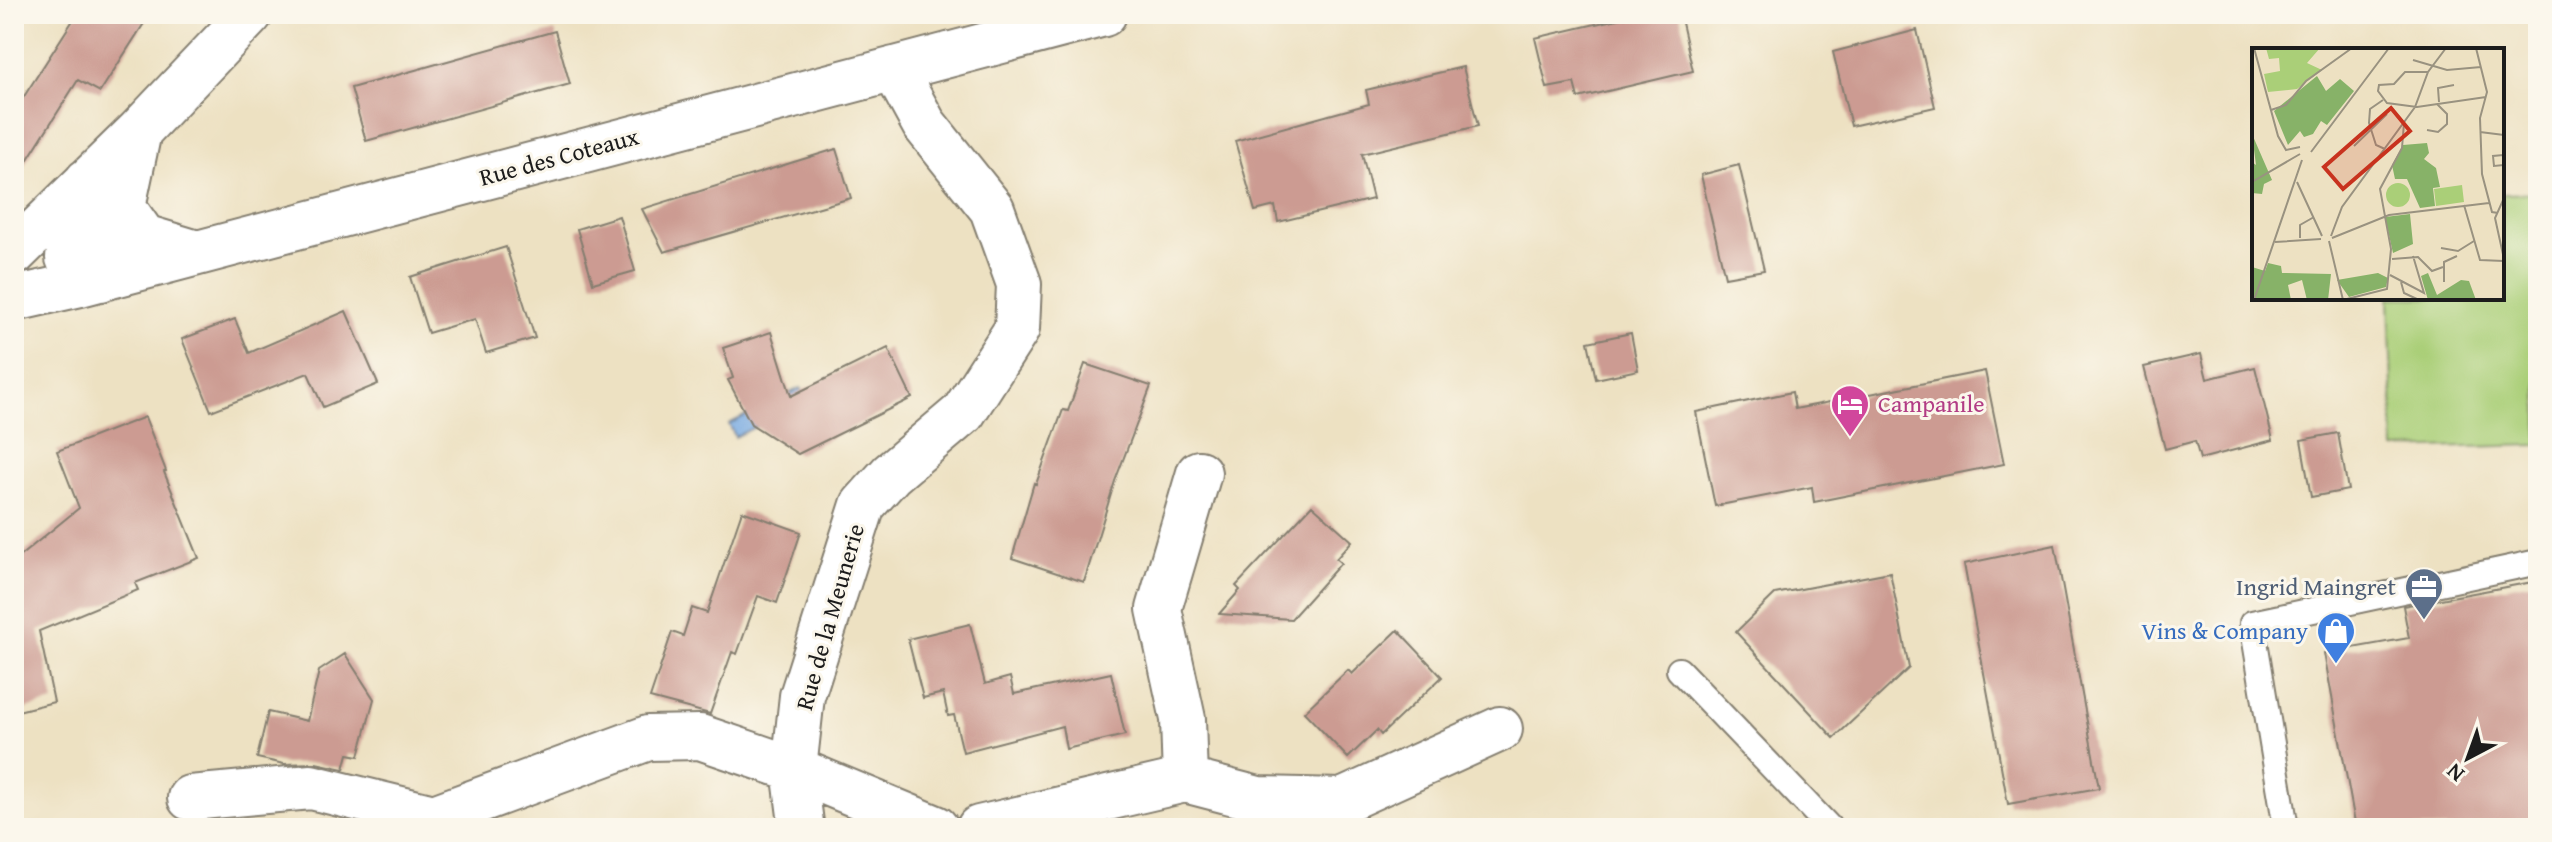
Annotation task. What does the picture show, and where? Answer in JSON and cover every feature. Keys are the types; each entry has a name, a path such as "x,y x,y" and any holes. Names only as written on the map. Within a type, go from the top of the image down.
{"street":[{"path":"14,253 139,131 250,14"},
{"name":"Rue des Coteaux","path":"14,299 91,282 1104,14"},
{"name":"Rue de la Meunerie","path":"800,828 794,769 802,696 863,505 891,474 963,413 1017,329 1019,284 992,209 924,124 894,69"},
{"path":"139,131 123,207 144,237 197,253"},
{"path":"91,282 109,201 139,131"},
{"path":"87,181 68,258 91,282"},
{"path":"1185,780 1183,719 1159,609 1199,473"},
{"path":"979,828 1185,780 1258,799 1342,801 1500,729"},
{"path":"190,798 311,787 434,817 648,738 700,737 794,769 936,828"}],"lane":[{"path":"2286,828 2252,623 2538,562"},
{"path":"1679,670 1830,828"}],"green space":[{"path":"2538,193 2538,445 2394,449 2389,300 2504,300 2504,194"}],"water":[{"path":"800,388 807,401 735,437 729,424"}],"building":[{"path":"77,14 150,14 100,92 78,80 14,181 14,112"},
{"path":"1639,14 1680,14 1693,71 1578,98 1574,83 1547,88 1535,38"},
{"path":"1917,30 1935,107 1851,126 1833,52"},
{"path":"555,31 570,84 366,141 351,88"},
{"path":"1463,67 1478,126 1362,154 1373,199 1278,222 1275,206 1255,211 1235,141 1369,104 1366,90"},
{"path":"836,149 851,198 664,252 642,209"},
{"path":"1739,165 1764,270 1725,277 1701,175"},
{"path":"619,216 635,271 593,283 577,229"},
{"path":"506,247 535,338 486,353 475,319 428,333 410,277"},
{"path":"346,311 378,384 323,407 308,373 211,411 182,339 235,319 249,353"},
{"path":"771,332 791,396 888,348 912,398 798,454 751,424 728,380 733,378 723,348"},
{"path":"1631,333 1638,370 1596,379 1588,342"},
{"path":"2201,354 2207,379 2255,367 2273,440 2200,459 2195,441 2165,449 2144,367"},
{"path":"1085,364 1151,386 1115,481 1084,582 1012,558 1034,483 1063,410 1068,411"},
{"name":"Campanile","path":"1985,371 2004,464 1814,502 1812,487 1715,506 1696,412 1792,392 1795,409"},
{"path":"145,417 199,558 135,583 138,590 39,631 54,702 14,712 14,561 79,508 57,451"},
{"path":"2338,433 2348,490 2311,497 2301,440"},
{"path":"1312,505 1352,541 1336,559 1341,563 1291,619 1219,614 1240,590 1236,586"},
{"path":"742,511 801,532 777,603 758,596 737,654 732,652 710,714 650,698 672,632 683,636 692,608 707,613"},
{"path":"2055,545 2099,788 2008,804 1964,564"},
{"path":"1890,572 1909,668 1834,738 1736,632 1775,594"},
{"path":"2538,581 2538,828 2356,828 2324,653 2409,638 2403,606"},
{"path":"970,624 985,684 1010,677 1014,694 1111,673 1125,735 1066,749 1062,726 963,752 954,715 948,716 943,693 923,698 908,639"},
{"path":"1398,630 1442,677 1381,735 1377,730 1348,758 1304,712 1348,670 1352,674"},
{"path":"345,654 374,699 359,756 348,754 344,769 316,763 284,764 257,758 268,712 307,721 319,671"}],"place":[{"name":"Campanile","path":"1850,438"},
{"name":"Ingrid Maingret","path":"2424,621"},
{"name":"Vins & Company","path":"2336,665"}]}
